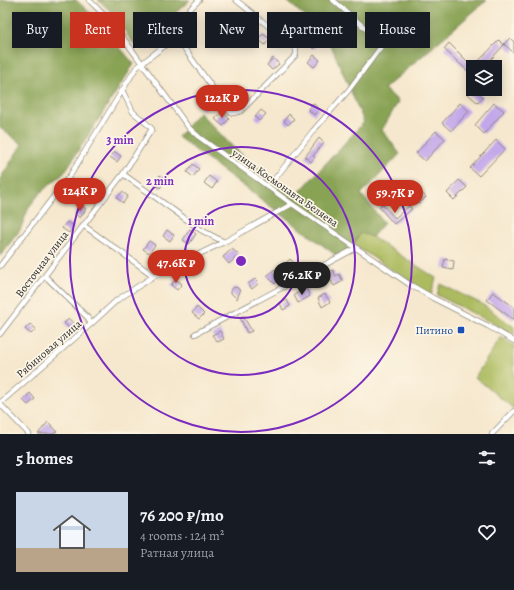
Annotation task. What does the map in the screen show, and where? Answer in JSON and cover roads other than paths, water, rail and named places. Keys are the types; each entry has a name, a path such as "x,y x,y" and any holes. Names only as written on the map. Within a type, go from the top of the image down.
{"street":[{"name":"улица Космонавта Беляева","path":"89,0 113,24 143,63 189,128 199,137 292,204 409,284 514,341"},
{"path":"187,12 199,0"},
{"path":"184,48 230,112 233,113 241,111 296,55 296,49 236,0"},
{"path":"274,181 313,131 348,91 383,44 333,0"},
{"path":"0,266 71,174 136,68 162,48"},
{"name":"Восточная улица","path":"0,334 123,174 152,129 133,112 122,90"},
{"path":"123,174 201,230 224,242"},
{"name":"Рябиновая улица","path":"0,404 117,300 154,276 224,242 292,204"},
{"path":"83,225 154,276"},
{"path":"195,334 356,248"},
{"path":"45,276 87,316 91,324"},
{"path":"0,404 29,434"},
{"path":"492,434 514,411"}],"place":[{"name":"Питино","path":"461,330"}]}
